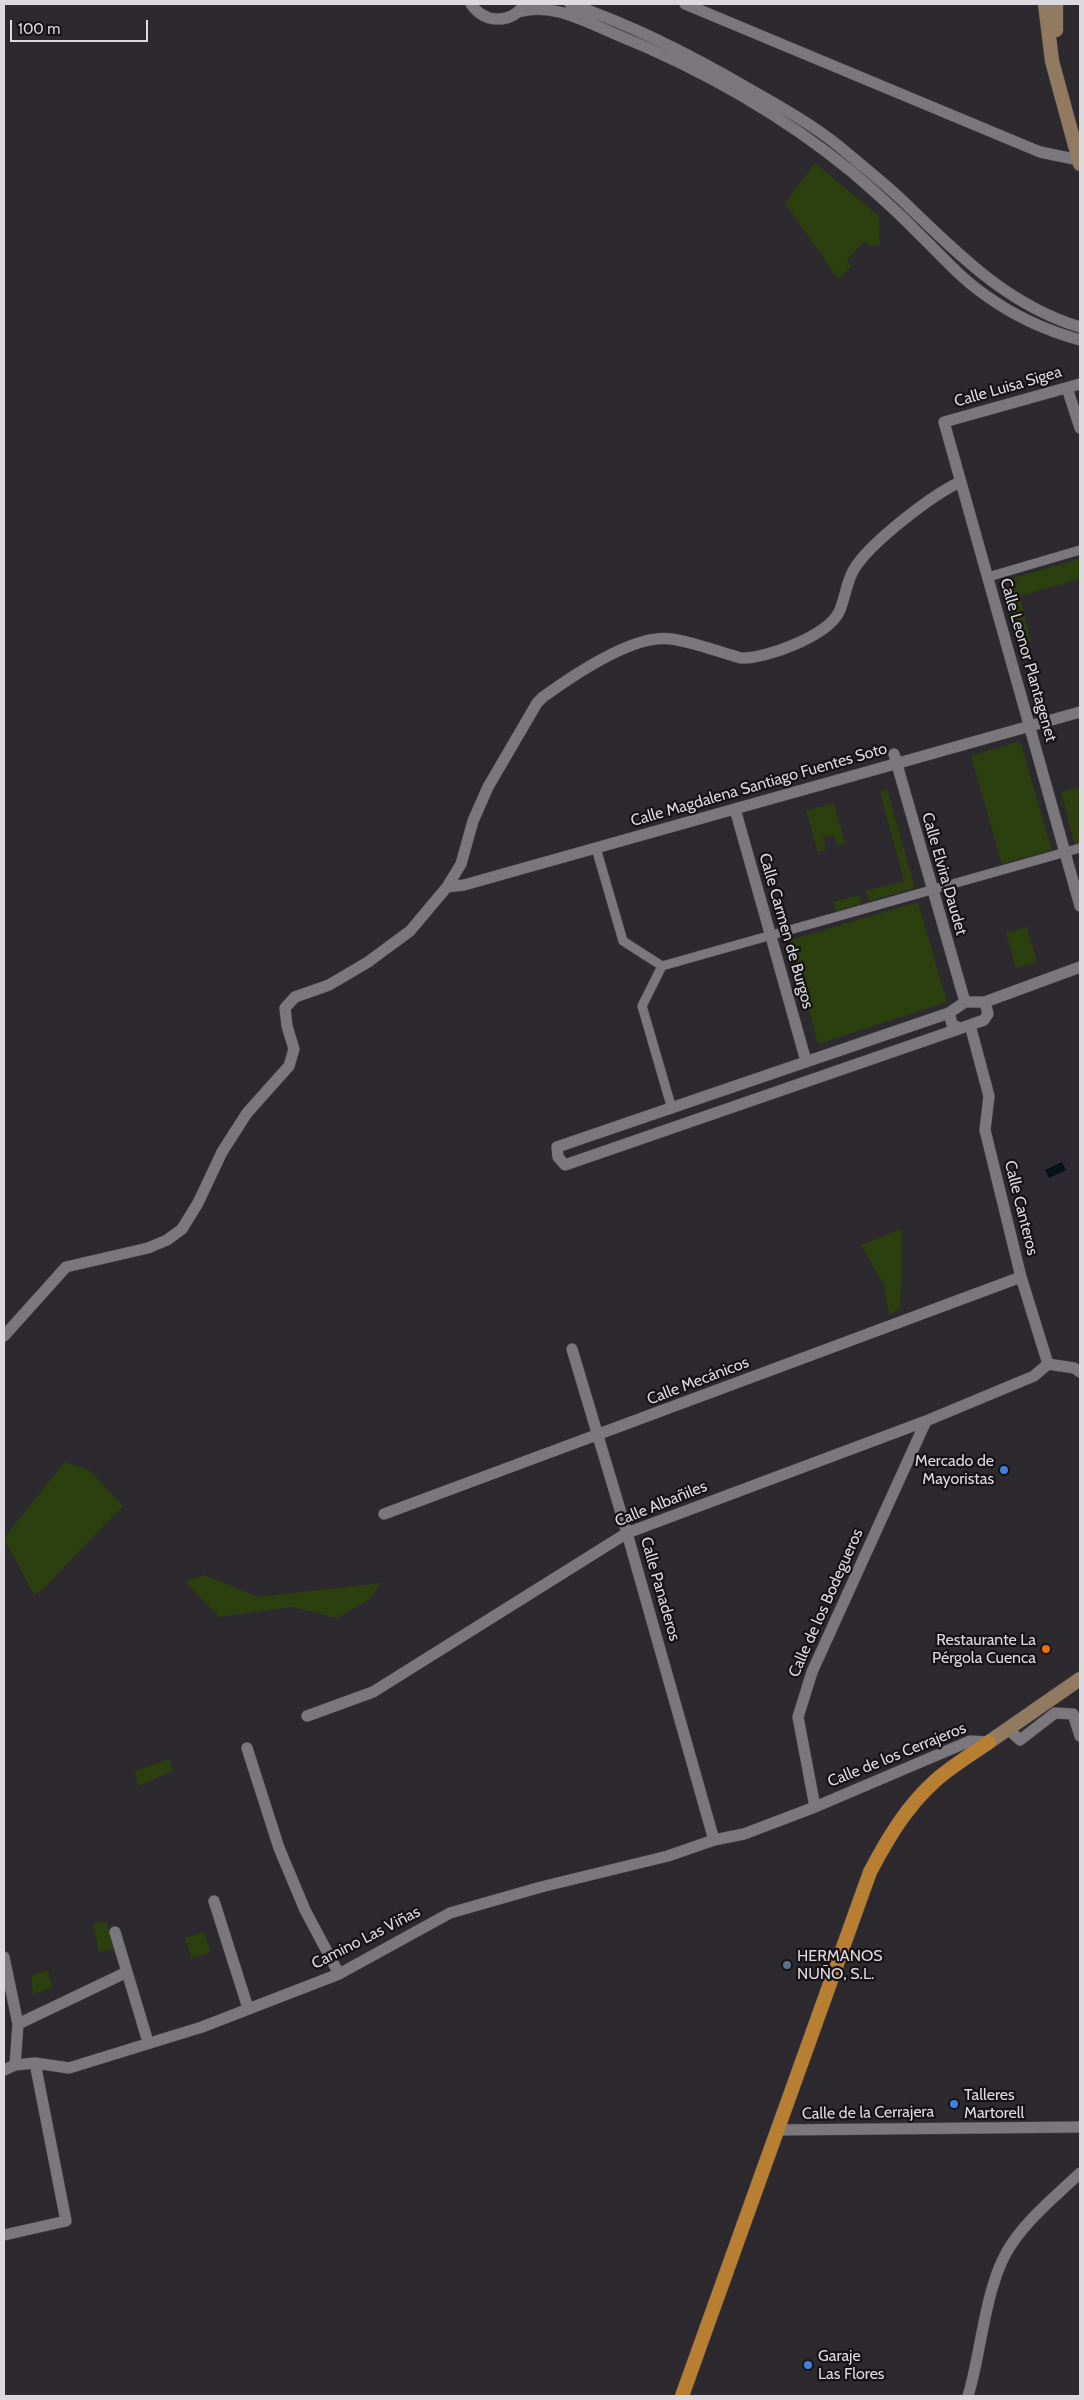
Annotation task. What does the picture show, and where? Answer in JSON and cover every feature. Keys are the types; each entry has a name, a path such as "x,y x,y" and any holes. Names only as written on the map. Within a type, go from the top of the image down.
{"highway":[{"path":"682,2396 870,1872 889,1836 908,1809 936,1780 989,1742"}],"main road":[{"path":"1045,4 1052,61 1080,162"},
{"path":"1056,4 1056,30 1062,66 1080,133"},
{"name":"Calle de los Cerrajeros","path":"989,1742 1080,1679"}],"street":[{"path":"462,4 474,7 486,17 497,20 508,18 522,8 537,8 561,12 677,61 789,126 840,163 896,211 968,282 988,297 1022,318 1080,340"},
{"path":"570,4 680,50 776,104 838,146 889,188 984,277 1029,306 1059,320 1080,327"},
{"path":"686,4 1040,152 1080,162"},
{"name":"Calle Luisa Sigea","path":"944,422 1080,384"},
{"path":"1067,388 1080,428"},
{"name":"Calle Leonor Plantagenet","path":"944,422 1080,906"},
{"path":"4,1336 66,1266 148,1248 167,1240 182,1229 198,1203 222,1152 247,1113 289,1066 294,1049 287,1026 285,1008 296,997 329,985 368,962 410,931 447,887 461,864 473,821 488,788 537,703 543,697 625,648 649,639 670,639 741,658 753,658 775,652 824,628 833,622 850,576 865,555 905,519 943,490 960,482"},
{"path":"988,577 1080,550"},
{"name":"Calle Magdalena Santiago Fuentes Soto","path":"447,887 464,885 735,809 895,758 1030,726 1080,712"},
{"name":"Calle Elvira Daudet","path":"895,758 965,1002"},
{"name":"Calle Carmen de Burgos","path":"735,809 806,1061"},
{"path":"596,848 623,941 662,966"},
{"path":"672,1109 642,1006 662,966 1080,848"},
{"path":"985,1002 988,1014 984,1020 965,1027 565,1165 558,1158 557,1147 949,1013 965,1002 985,1002 1080,967"},
{"name":"Calle Canteros","path":"949,1013 952,1024 965,1027 989,1096 985,1130 1021,1277 1048,1364"},
{"name":"Calle Mecánicos","path":"384,1514 599,1436 1021,1277"},
{"name":"Calle Panaderos","path":"572,1349 599,1436 714,1840"},
{"path":"1048,1364 1074,1368 1080,1372"},
{"name":"Calle Albañiles","path":"307,1716 373,1692 627,1533 926,1420 1034,1376 1048,1364"},
{"name":"Calle de los Bodegueros","path":"815,1807 798,1717 812,1672 926,1420"},
{"path":"1008,1728 1020,1740 1055,1713 1073,1714 1080,1736"},
{"name":"Calle de los Cerrajeros","path":"714,1840 744,1834 815,1807 970,1741 989,1742"},
{"path":"247,1748 279,1848 305,1910 339,1974"},
{"name":"Camino Las Viñas","path":"4,2070 15,2065 35,2063 69,2068 148,2042 202,2027 339,1974 450,1913 541,1886 668,1856 714,1840"},
{"path":"214,1901 248,2008"},
{"path":"115,1932 148,2042"},
{"path":"4,1957 18,2024 15,2065"},
{"path":"18,2024 127,1972"},
{"path":"4,2235 66,2221 35,2063"},
{"name":"Calle de la Cerrajera","path":"777,2130 1080,2127"},
{"path":"968,2396 991,2296 1012,2243 1035,2217 1080,2174"}],"green space":[{"path":"815,163 879,216 880,245 872,247 864,242 847,260 851,267 838,279 785,203"},
{"path":"1080,559 1080,579 1020,596 1031,642 1024,644 1012,616 1006,580"},
{"path":"1020,741 1052,850 1002,864 971,756"},
{"path":"1080,787 1080,844 1075,846 1061,792"},
{"path":"887,789 915,888 869,901 866,891 904,881 880,792"},
{"path":"834,803 845,843 837,846 834,835 823,838 826,850 818,852 806,811"},
{"path":"859,895 861,904 836,911 833,902"},
{"path":"918,902 947,1002 818,1044 790,940"},
{"path":"1027,927 1037,962 1016,968 1006,933"},
{"path":"901,1229 900,1309 889,1315 884,1285 861,1245"},
{"path":"65,1462 89,1470 123,1506 43,1589 34,1595 4,1538"},
{"path":"204,1575 259,1597 380,1583 370,1599 337,1618 292,1607 219,1617 185,1581"},
{"path":"169,1759 173,1771 138,1786 135,1771"},
{"path":"106,1922 115,1949 99,1952 93,1923"},
{"path":"204,1932 211,1952 192,1958 185,1938"},
{"path":"48,1970 52,1988 33,1994 31,1976"}],"shaded area":[{"path":"1062,1162 1066,1170 1049,1178 1045,1170"}],"place":[{"name":"Mercado de Mayoristas","path":"1004,1470"},
{"name":"Restaurante La Pérgola Cuenca","path":"1046,1649"},
{"name":"HERMANOS NUÑO, S.L.","path":"787,1965"},
{"name":"Talleres Martorell","path":"954,2104"},
{"name":"Garaje Las Flores","path":"808,2365"}]}
